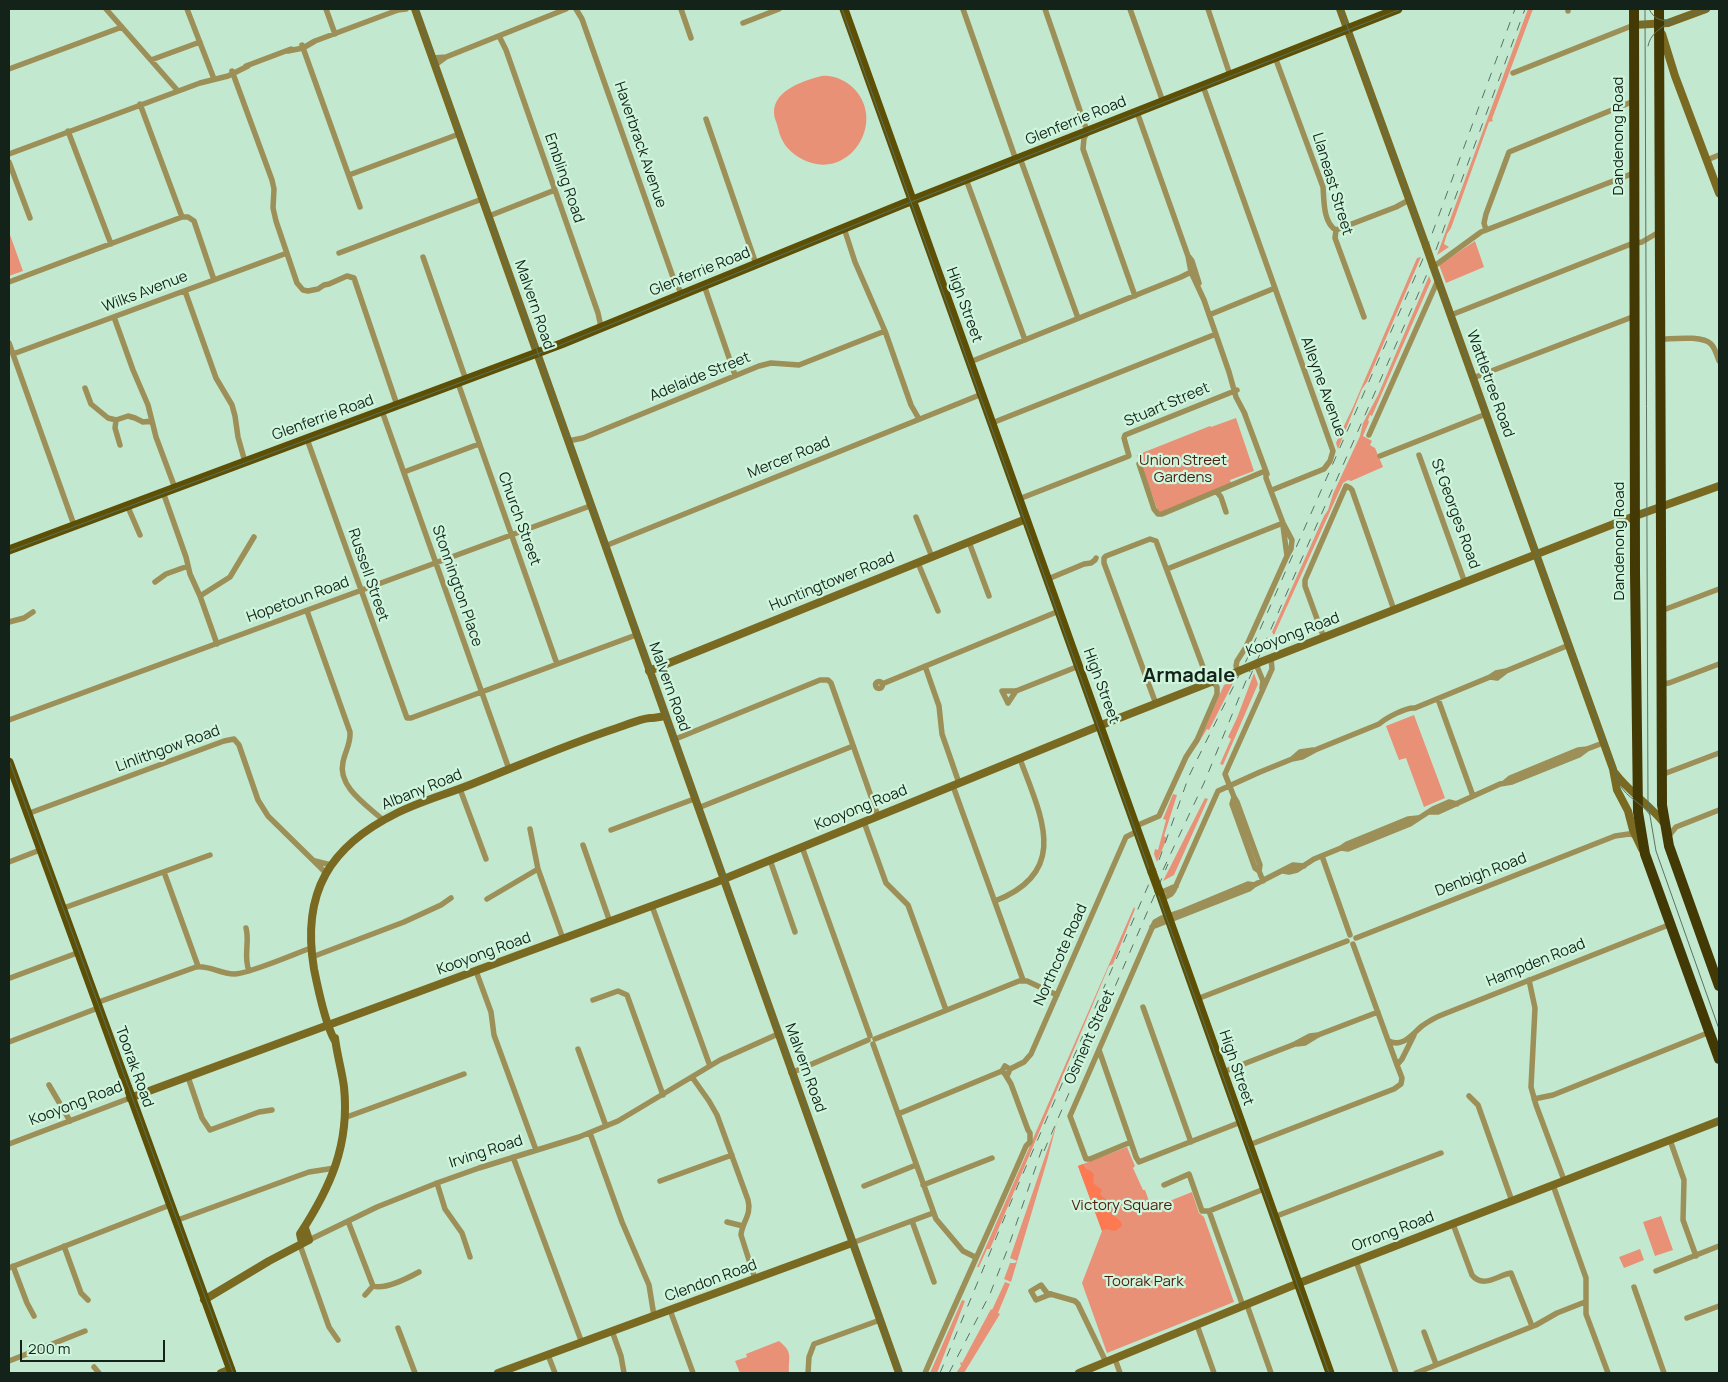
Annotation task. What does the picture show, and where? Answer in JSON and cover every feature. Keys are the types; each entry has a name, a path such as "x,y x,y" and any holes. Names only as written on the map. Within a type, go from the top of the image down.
{"highway":[{"name":"Dandenong Road","path":"1634,9 1637,795 1640,833 1647,860 1719,1059"},
{"path":"1659,9 1662,805 1667,838 1719,986"}],"main road":[{"name":"High Street","path":"844,9 1330,1373"},
{"name":"Glenferrie Road","path":"9,550 537,353 912,200 1398,9"},
{"name":"Toorak Road","path":"10,766 231,1371"}],"street":[{"path":"106,9 178,91"},
{"path":"187,9 213,77"},
{"path":"326,9 335,34"},
{"path":"9,154 141,106 213,77 233,73 294,47 302,47 307,42 335,34 399,9 406,9"},
{"name":"Malvern Road","path":"415,9 899,1373"},
{"path":"434,62 566,9"},
{"name":"Haverbrack Avenue","path":"576,9 582,19 680,295"},
{"name":"Haverbrack Avenue","path":"581,9 582,19"},
{"path":"681,9 691,38"},
{"path":"743,23 779,9"},
{"path":"963,9 1078,318"},
{"path":"1045,9 1089,130 1084,138 1084,152 1135,296"},
{"path":"1130,9 1163,102"},
{"path":"1208,9 1230,75"},
{"name":"Wattletree Road","path":"1340,9 1569,645 1613,769 1618,792 1630,817 1635,836 1647,860"},
{"path":"1513,73 1634,25 1659,25 1706,9"},
{"path":"1659,25 1675,76 1719,193"},
{"path":"9,69 122,26"},
{"name":"Embling Road","path":"501,36 603,326"},
{"path":"151,60 200,42"},
{"path":"302,47 360,208"},
{"name":"Llaneast Street","path":"1275,57 1322,186 1324,207 1331,227 1336,230 1335,238 1364,318"},
{"path":"1659,70 1669,70 1675,76"},
{"path":"233,73 272,180 274,214 299,286 302,290 310,291 347,276 354,278 397,405"},
{"name":"Alleyne Avenue","path":"1204,86 1333,453 1324,469 1271,488"},
{"path":"1486,230 1484,222 1486,214 1509,152 1634,101"},
{"path":"141,106 182,218"},
{"path":"1136,112 1194,273 1200,284 1199,288 1270,481 1283,523 1287,556 1236,663 1240,669"},
{"path":"706,119 756,264"},
{"path":"69,133 111,244"},
{"path":"349,175 459,134"},
{"path":"1065,140 1076,142 1084,152"},
{"path":"20,150 9,160 30,218"},
{"path":"1707,160 1719,155"},
{"path":"1433,266 1486,230 1634,173"},
{"path":"966,179 1024,340"},
{"path":"488,216 555,190"},
{"path":"339,253 482,200"},
{"path":"1336,230 1396,207 1409,200"},
{"path":"9,282 188,217 194,221 214,280"},
{"path":"844,228 855,262 885,331 911,405 911,410 917,420"},
{"path":"1451,315 1635,243 1642,242 1659,232"},
{"name":"Wilks Avenue","path":"13,354 287,254"},
{"name":"Church Street","path":"423,256 480,444 557,664"},
{"path":"970,362 1194,273"},
{"path":"1369,435 1438,280"},
{"path":"704,286 735,375"},
{"path":"1209,315 1275,288"},
{"path":"185,291 216,378 232,404 245,462"},
{"path":"1473,378 1635,316"},
{"path":"114,317 148,405 174,488"},
{"name":"Adelaide Street","path":"569,443 766,364 799,365 885,331"},
{"path":"992,423 1216,334"},
{"path":"1660,339 1706,340 1714,349 1719,362"},
{"path":"9,343 74,525"},
{"path":"85,388 91,404 108,418 116,420 128,416 143,422 152,421"},
{"name":"Stuart Street","path":"1019,499 1129,456 1124,438 1125,435 1235,389"},
{"name":"Mercer Road","path":"605,546 982,394"},
{"name":"Stonnington Place","path":"382,411 509,769"},
{"path":"1380,456 1486,414"},
{"path":"116,420 115,428 120,445"},
{"name":"Russell Street","path":"307,439 406,718 482,692"},
{"path":"404,472 480,444"},
{"name":"St Georges Road","path":"1419,455 1465,583"},
{"path":"1138,464 1154,509 1158,514 1165,514 1217,492 1224,487 1266,472"},
{"path":"1324,638 1306,590 1305,580 1344,488 1348,486 1352,490 1394,610"},
{"name":"Kooyong Road","path":"9,1144 723,880 1240,669 1635,516 1719,486"},
{"path":"162,492 191,578 200,596 217,644"},
{"path":"1217,492 1221,497 1226,512"},
{"path":"127,506 140,535"},
{"name":"Hopetoun Road","path":"10,721 590,506"},
{"path":"916,517 932,557"},
{"name":"Huntingtower Road","path":"649,671 1026,519"},
{"path":"1167,569 1283,523"},
{"path":"200,596 230,577 254,537"},
{"name":"Northcote Road","path":"898,1114 1007,1072 1029,1057 1124,843 1159,816 1186,757 1198,740 1217,694 1217,687 1210,682 1157,543 1150,539 1104,558 1156,704"},
{"path":"969,542 990,596"},
{"path":"1048,579 1084,564 1091,563 1096,558"},
{"path":"918,562 938,611"},
{"path":"155,582 166,574 188,566"},
{"path":"1660,610 1719,589"},
{"path":"307,611 350,732 350,739 342,763 344,779 351,790 383,820"},
{"path":"9,622 24,618 33,612"},
{"path":"882,684 1059,612"},
{"path":"482,692 636,635"},
{"path":"1160,894 1173,893 1216,793 1292,759 1304,750 1315,750 1379,724 1387,718 1407,709 1415,708 1490,677 1496,672 1506,671 1569,645"},
{"path":"1263,881 1259,871 1260,865 1249,843 1238,802 1234,797 1227,774 1228,767 1272,668 1271,658"},
{"path":"1257,664 1263,681 1262,690"},
{"path":"1661,684 1669,683 1719,664"},
{"path":"925,666 939,706 942,734 956,784 1023,980"},
{"path":"1016,692 1079,666"},
{"path":"673,740 820,680 828,680 831,683 878,816"},
{"path":"1438,698 1473,796"},
{"name":"Albany Road","path":"304,1243 305,1228 325,1194 335,1168 341,1145 344,1118 344,1084 311,948 311,925 315,900 331,865 357,836 383,820 415,805 588,738 664,713"},
{"name":"Linlithgow Road","path":"28,814 224,741 234,739 237,742 258,800 268,816 326,874"},
{"name":"Osment Street","path":"1131,1142 1090,1159 1086,1158 1070,1116 1152,927 1168,918 1249,889 1295,865 1304,866 1347,844 1408,819 1418,818 1433,808 1449,802 1456,804 1504,783 1512,782 1580,755 1588,749 1603,743"},
{"path":"698,808 853,746"},
{"path":"1661,775 1719,753"},
{"path":"995,901 1016,892 1027,882 1039,867 1043,852 1044,837 1040,817 1020,758"},
{"name":"Wattletree Road","path":"1613,769 1625,785 1651,808 1664,824"},
{"path":"460,789 486,859"},
{"path":"610,830 694,799"},
{"path":"1667,838 1676,827 1719,810"},
{"name":"Denbigh Road","path":"1615,836 1629,826 1630,817"},
{"path":"864,822 886,883 910,908 946,1010"},
{"path":"1664,824 1676,827"},
{"path":"530,829 538,869 563,939"},
{"name":"Denbigh Road","path":"1197,999 1615,836 1629,834 1635,836"},
{"path":"582,845 610,922"},
{"path":"802,847 934,1214 939,1224 961,1248 975,1258"},
{"path":"9,862 40,850"},
{"path":"62,909 210,855"},
{"path":"1249,1145 1398,1088 1402,1080 1322,856"},
{"path":"770,860 796,932"},
{"name":"Linlithgow Road","path":"315,861 331,865"},
{"path":"487,899 538,869"},
{"path":"164,872 198,966"},
{"path":"312,957 404,922 441,905 451,898"},
{"path":"652,906 710,1066"},
{"name":"Hampden Road","path":"1389,1041 1400,1043 1424,1024 1437,1017 1671,924"},
{"path":"246,928 248,938 246,962 249,970"},
{"path":"9,1042 198,966 230,974 239,974 311,948"},
{"path":"10,978 77,953"},
{"path":"476,971 491,1012 494,1035 536,1150"},
{"path":"791,1073 1009,984 1023,980 1057,995"},
{"path":"1526,981 1534,998 1535,1018 1531,1081 1535,1102 1564,1180"},
{"path":"593,1000 618,991 627,995 662,1095"},
{"path":"1143,1007 1191,1142"},
{"path":"1223,1072 1295,1044 1305,1043 1318,1035 1378,1012"},
{"path":"1535,1102 1710,1032"},
{"name":"Hampden Road","path":"1397,1065 1415,1033"},
{"name":"Irving Road","path":"204,1300 348,1220 437,1182 590,1133 632,1114 732,1054 778,1034"},
{"path":"578,1050 606,1126"},
{"path":"1099,1050 1137,1160 1141,1162 1240,1122"},
{"path":"925,1373 1029,1138 1028,1130 1007,1072"},
{"path":"344,1118 464,1074"},
{"path":"188,1077 202,1118 210,1130 259,1112 272,1110"},
{"path":"692,1077 717,1115 749,1208 748,1216 741,1232 741,1240 755,1279"},
{"path":"49,1085 70,1121"},
{"path":"1469,1096 1477,1104 1512,1201"},
{"path":"1477,1104 1486,1102"},
{"name":"Orrong Road","path":"1079,1373 1356,1261 1719,1121"},
{"path":"590,1133 622,1222 649,1284 654,1316"},
{"path":"1670,1140 1684,1180 1683,1220 1696,1256"},
{"path":"1274,1217 1441,1153"},
{"path":"660,1181 732,1155"},
{"path":"514,1157 582,1343"},
{"path":"923,1185 992,1158"},
{"path":"864,1186 916,1165"},
{"path":"175,1221 309,1172 335,1168"},
{"path":"1164,1184 1189,1174 1202,1211 1208,1211 1264,1189"},
{"path":"437,1182 444,1209 462,1234 470,1257"},
{"path":"1553,1185 1586,1278 1585,1302 1587,1319 1608,1373"},
{"path":"34,1316 11,1267 170,1205"},
{"path":"1208,1211 1271,1373"},
{"name":"Clendon Road","path":"498,1373 934,1214"},
{"path":"348,1220 373,1286"},
{"path":"912,1221 934,1282"},
{"path":"727,1222 743,1226"},
{"path":"1453,1224 1472,1275 1477,1280 1484,1282 1511,1273 1532,1326"},
{"path":"304,1243 329,1327 338,1340"},
{"path":"64,1246 81,1293 88,1300"},
{"path":"1656,1271 1719,1246"},
{"path":"1356,1261 1396,1373"},
{"path":"373,1286 383,1287 419,1272"},
{"path":"365,1295 373,1286"},
{"path":"1634,1287 1664,1373"},
{"path":"1047,1294 1076,1302 1079,1305 1106,1362"},
{"path":"1416,1373 1532,1326 1585,1302"},
{"path":"1687,1318 1719,1306"},
{"path":"670,1310 693,1373"},
{"path":"808,1373 809,1357 814,1344 880,1320"},
{"path":"1197,1325 1214,1373"},
{"path":"398,1328 415,1373"},
{"path":"9,1361 85,1331"},
{"path":"612,1331 621,1356 624,1373"},
{"path":"1424,1332 1436,1364"},
{"path":"548,1355 555,1373"},
{"path":"1115,1359 1120,1373"},
{"path":"94,1367 99,1373"},
{"path":"221,1373 231,1371"}],"green space":[{"path":"1528,9 1533,9 1492,119 1493,121 1489,122 1451,228 1447,234 1444,244 1449,247 1437,255"},
{"path":"822,76 837,78 850,85 862,99 866,115 865,130 858,145 848,156 834,163 818,164 800,158 789,149 781,138 774,113 775,105 784,92 799,83"},
{"path":"9,232 23,271 9,276"},
{"path":"1475,241 1484,267 1446,283 1439,265"},
{"path":"1421,257 1367,382 1362,389 1338,449 1336,443 1417,258"},
{"path":"1429,276 1431,281 1372,416 1370,415 1363,436 1372,441 1370,445 1375,448 1383,467 1343,483 1274,635 1272,632 1328,510 1333,494 1360,436 1363,423 1378,395"},
{"name":"Union Street Gardens","path":"1236,418 1254,471 1230,480 1231,483 1163,512 1158,511 1137,455 1210,426"},
{"path":"1254,673 1258,684 1223,765 1220,764 1231,739 1228,737"},
{"path":"1234,681 1209,730 1207,729 1196,747 1224,685"},
{"path":"1414,715 1445,798 1424,807 1406,758 1399,760 1386,726"},
{"path":"1173,794 1177,795 1164,836 1167,838 1157,862 1154,854 1155,849 1158,850 1166,820 1163,819"},
{"path":"1205,798 1208,799 1174,875 1163,881"},
{"path":"1134,907 1135,909 1113,964 1109,966 990,1249 987,1249 979,1267 977,1267"},
{"path":"1057,1122 1011,1282 1004,1279 1010,1263 1017,1261 1010,1258"},
{"name":"Toorak Park","path":"1127,1147 1135,1166 1133,1168 1143,1190 1145,1190 1153,1212 1168,1206 1167,1202 1192,1192 1199,1213 1204,1217 1234,1302 1107,1353 1082,1283 1102,1231 1078,1166"},
{"path":"1661,1216 1673,1250 1655,1256 1643,1222"},
{"path":"1640,1249 1644,1260 1624,1268 1619,1257"},
{"path":"1005,1282 1010,1284 998,1313 1000,1314 964,1373 956,1373 961,1366 960,1362 962,1363 992,1310"},
{"path":"962,1300 965,1301 937,1373 930,1373"},
{"path":"779,1341 788,1352 789,1373 740,1373 735,1361 747,1357 746,1354"}],"shaded area":[{"path":"1083,1164 1094,1175 1093,1183 1102,1190 1100,1194 1107,1201 1109,1211 1121,1222 1122,1226 1115,1231 1106,1229 1102,1231 1078,1166"}],"tram line":[{"path":"416,9 900,1373"},
{"path":"842,9 1329,1373"},
{"path":"1341,9 1620,785 1650,815"},
{"path":"9,551 553,348 906,204 1401,9"},
{"path":"1645,9 1648,804 1656,851 1719,1029"},
{"path":"1649,9 1658,19 1664,21 1672,20"},
{"path":"1648,46 1651,38 1664,26 1709,9"},
{"path":"9,760 233,1373"}],"railway":[{"path":"940,1373 1018,1185 1158,863 1189,776 1247,659 1422,261 1515,9"},
{"path":"1249,679 1427,274 1525,9"},
{"path":"1163,870 1204,783 1250,671"},
{"path":"1044,1151 1168,864"},
{"path":"949,1373 990,1294 1044,1143"}],"district":[{"name":"Armadale","path":"1189,676"}],"park label":[{"name":"Victory Square","path":"1122,1206"}]}
